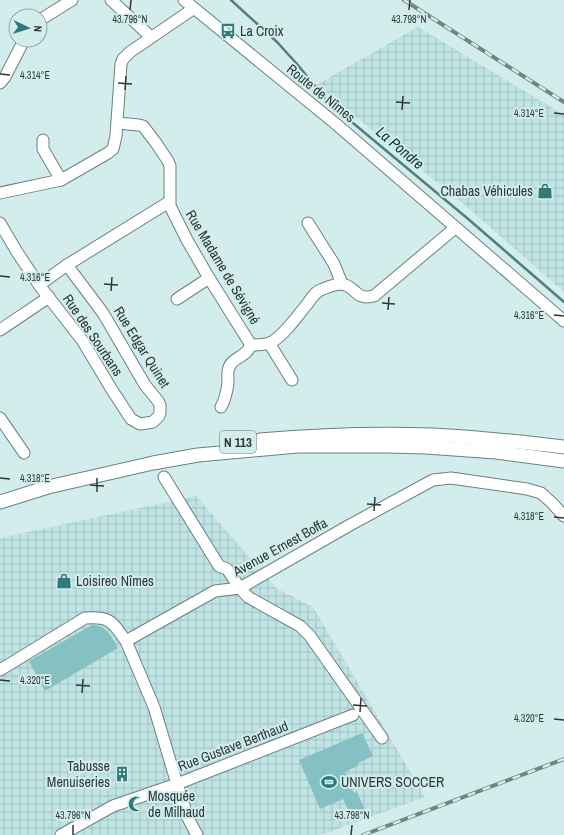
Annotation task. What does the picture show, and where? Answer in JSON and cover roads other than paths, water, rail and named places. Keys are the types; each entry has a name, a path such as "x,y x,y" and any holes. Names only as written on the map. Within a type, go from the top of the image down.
{"main road":[{"name":"N 113","path":"48,487 68,478 156,455 221,444 317,435 433,435 564,447"},
{"name":"N 113","path":"0,501 48,487 153,463 198,455 298,446 426,447 496,452 564,461"}],"street":[{"path":"48,15 72,0"},
{"path":"111,0 151,37"},
{"name":"Route de Nîmes","path":"184,0 193,9 336,124 564,321"},
{"path":"0,193 61,180 113,149 115,143 123,59 151,37 193,9"},
{"path":"0,83 5,77 20,48"},
{"name":"Rue Madame de Sévigné","path":"117,123 143,126 160,149 170,166 170,206 184,235 251,345 269,343"},
{"path":"43,140 43,149 61,180"},
{"path":"39,285 67,265 169,202"},
{"path":"308,223 334,264 342,284"},
{"name":"Rue des Sourbans","path":"0,224 39,285 76,331 131,419 137,423"},
{"path":"292,380 269,343 276,339 293,322 315,294 322,289 342,284 360,296 374,296 455,228"},
{"name":"Rue Edgar Quinet","path":"67,265 103,313 145,385 160,404 160,413 156,420 150,423 137,423"},
{"path":"177,299 209,278"},
{"path":"0,330 49,297"},
{"path":"221,407 224,401 229,368 232,363 249,351 251,345"},
{"path":"0,418 24,454"},
{"path":"164,477 219,566 227,569 248,597 300,626 310,636 382,738"},
{"name":"Avenue Ernest Boffa","path":"126,641 215,591 240,588 350,524 426,483 440,479 450,478 527,489 541,494 564,516"},
{"path":"0,670 85,618 100,617 107,619 114,625 126,641"},
{"name":"Rue Gustave Berthaud","path":"126,641 154,707 177,784 353,715"},
{"path":"61,835 113,806 177,784 188,818 196,835"}],"waterway":[{"name":"La Pondre","path":"231,0 277,42 329,103 467,218 564,302"}],"railway":[{"path":"404,0 564,102"},
{"path":"363,835 564,759"}],"place":[{"name":"La Croix","path":"228,31"},
{"name":"Chabas Véhicules","path":"545,191"},
{"name":"Loisireo Nîmes","path":"64,581"},
{"name":"Tabusse Menuiseries","path":"122,774"},
{"name":"UNIVERS SOCCER","path":"329,782"},
{"name":"Mosquée de Milhaud","path":"136,804"}]}
